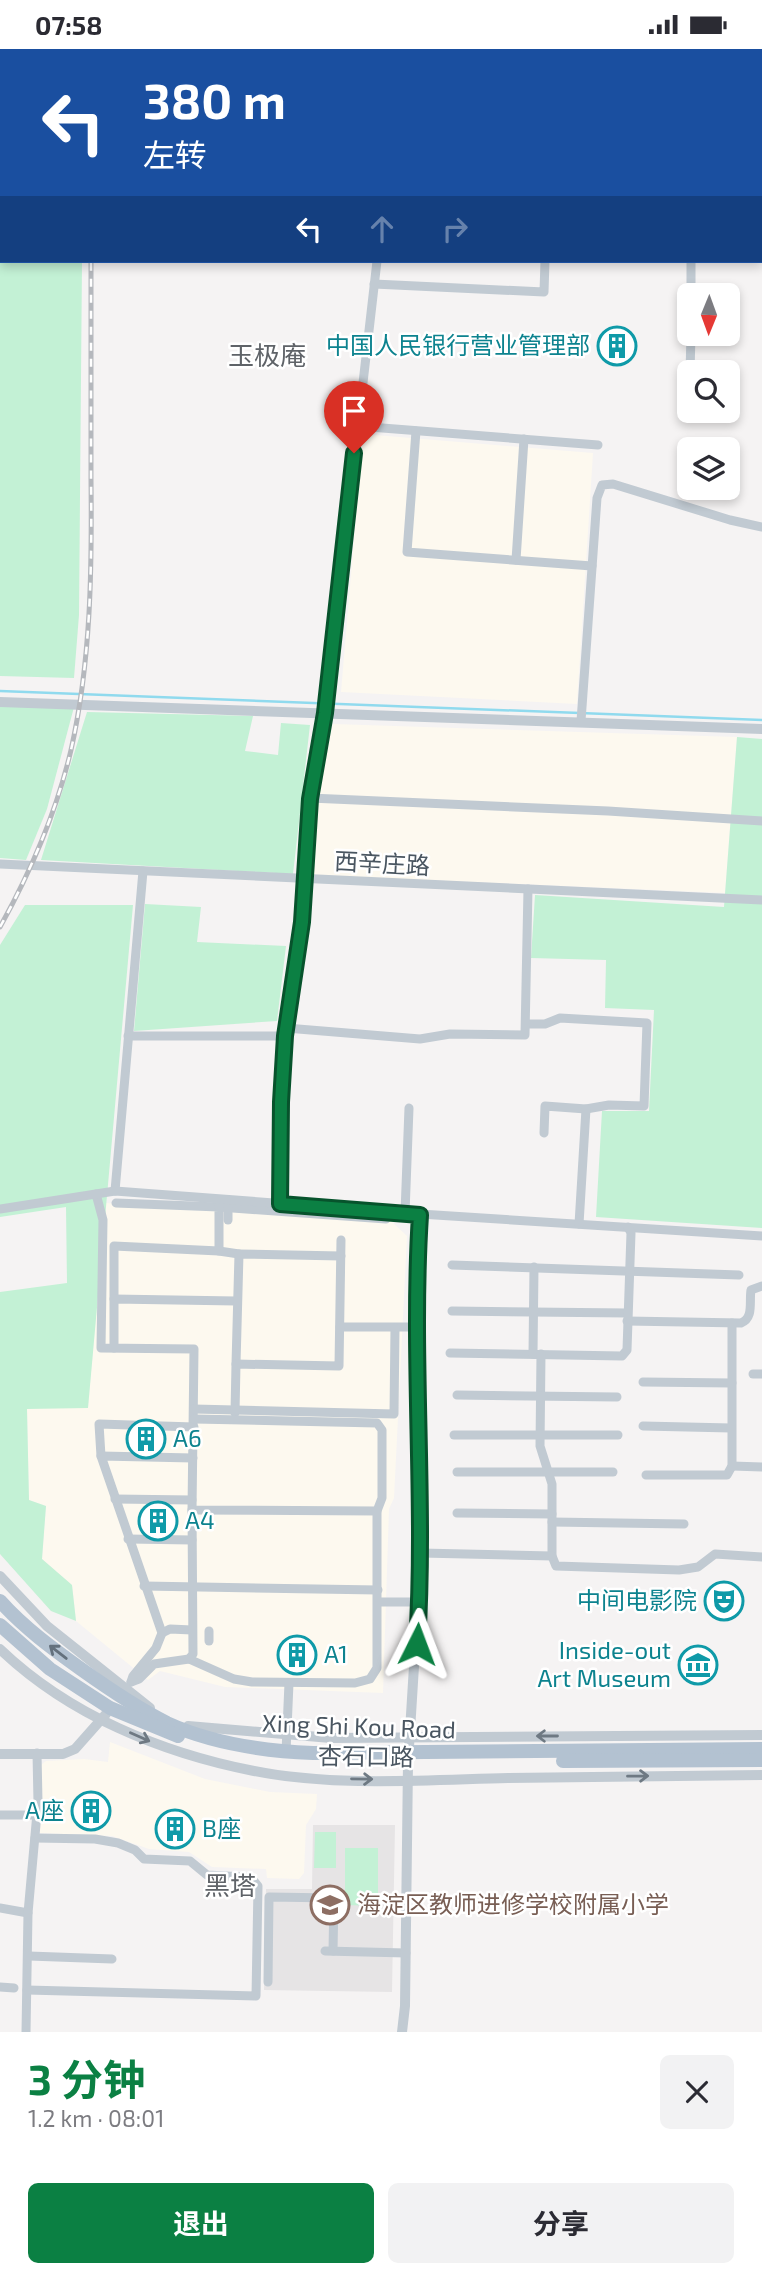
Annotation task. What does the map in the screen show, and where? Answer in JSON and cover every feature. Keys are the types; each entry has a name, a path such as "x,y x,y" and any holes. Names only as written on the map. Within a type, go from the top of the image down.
{"main road":[{"name":"Xing Shi Kou Road","path":"0,1601 59,1654 155,1728 202,1745 250,1756 311,1763 409,1758 611,1756 762,1760"},
{"name":"Xing Shi Kou Road","path":"0,1625 50,1669 169,1723 228,1743 286,1752 409,1758"},
{"name":"Xing Shi Kou Road","path":"611,1756 762,1749"}],"street":[{"path":"280,1204 281,1102 286,1032 300,933 310,799 325,713 377,263"},
{"path":"374,284 544,292 545,263"},
{"path":"691,263 691,283"},
{"path":"357,426 598,445"},
{"path":"416,431 407,552 592,566"},
{"path":"516,560 524,439"},
{"path":"581,721 597,498 602,485 612,484 762,527"},
{"path":"0,702 762,729"},
{"path":"310,799 608,811 762,821"},
{"name":"西辛庄路","path":"0,863 762,900"},
{"path":"115,1191 143,871"},
{"path":"128,1036 286,1032 420,1039 450,1034 525,1035 528,889"},
{"path":"526,1024 545,1024 560,1018 647,1023 644,1106 609,1105 586,1109 545,1106 544,1133"},
{"path":"405,1213 409,1108"},
{"path":"579,1224 586,1109"},
{"path":"0,1209 115,1191 420,1215 762,1236"},
{"path":"96,1194 103,1220 101,1348 194,1349 191,1586 193,1654 189,1659"},
{"path":"116,1203 224,1207 386,1219"},
{"path":"224,1207 228,1220"},
{"path":"219,1251 224,1207"},
{"path":"402,2032 409,1758 421,1553 418,1327 420,1215"},
{"path":"450,1353 622,1356 627,1350 631,1233 628,1227"},
{"path":"236,1364 338,1370 341,1240"},
{"path":"114,1348 114,1246 239,1254 341,1256"},
{"path":"235,1420 239,1254"},
{"path":"452,1265 739,1275"},
{"path":"534,1267 541,1396 540,1446 552,1484 552,1556 556,1566 679,1570 698,1567 715,1554 762,1557"},
{"path":"452,1311 741,1323 748,1318 751,1290 762,1286"},
{"path":"114,1299 236,1301"},
{"path":"646,1475 727,1475 732,1466 732,1323"},
{"path":"340,1327 418,1327"},
{"path":"194,1418 235,1409 394,1413 395,1328"},
{"path":"643,1382 732,1383"},
{"path":"457,1395 617,1397"},
{"path":"117,1699 154,1664 189,1659 234,1679 252,1682 355,1683 370,1679 377,1668 377,1511 382,1498 382,1430 377,1423 194,1418 99,1425 100,1456 162,1633"},
{"path":"643,1426 731,1428"},
{"path":"454,1435 618,1435"},
{"path":"100,1456 193,1458"},
{"path":"732,1466 762,1467"},
{"path":"457,1472 613,1472"},
{"path":"115,1499 192,1505 377,1511"},
{"path":"457,1513 684,1524"},
{"path":"128,1539 192,1540"},
{"path":"421,1553 552,1556"},
{"path":"0,1576 117,1699"},
{"path":"144,1585 378,1590"},
{"path":"378,1602 419,1602"},
{"path":"0,1754 63,1754 75,1749 156,1648 162,1633 170,1629 192,1630"},
{"path":"209,1630 209,1641"},
{"name":"杏石口路","path":"0,1649 41,1685 117,1699 166,1749 255,1772 321,1779 409,1780 762,1775"},
{"path":"286,1752 289,1682"},
{"name":"杏石口路","path":"169,1723 199,1728 331,1738 762,1735"},
{"path":"26,2032 29,1913 37,1815 37,1753"},
{"path":"607,1777 611,1756"},
{"path":"0,1815 37,1815"},
{"path":"27,1990 256,1996 258,1886 254,1881 246,1877 207,1875 190,1861 144,1859 135,1850 118,1843 95,1839 35,1838"},
{"path":"268,1982 270,1897 334,1898 329,1951 406,1953"},
{"path":"0,1908 29,1913"},
{"path":"29,1956 112,1959"},
{"path":"0,1987 14,1988"}],"shaded area":[{"path":"363,434 593,453 577,704 341,692"},
{"path":"333,724 737,737 725,893 311,875 314,802"},
{"path":"106,1203 392,1222 407,1236 394,1498 389,1509 383,1693 225,1687 160,1671 148,1680 76,1621 72,1585 42,1559 46,1506 29,1500 27,1408 88,1407"},
{"path":"110,1742 205,1779 270,1792 317,1794 316,1809 306,1825 304,1873 299,1879 267,1878 266,1869 212,1867 189,1852 149,1849 112,1836 40,1833 41,1765 46,1761 84,1759 108,1762"},
{"name":"海淀区教师进修学校附属小学","path":"313,1825 395,1825 392,1992 264,1990 266,1889 312,1889"}],"green space":[{"path":"0,263 82,263 79,615 74,678 0,676"},
{"path":"0,703 74,707 47,809 26,860 0,858"},
{"path":"87,712 253,716 245,751 278,755 281,723 310,725 293,874 41,860"},
{"path":"737,737 762,739 762,1228 596,1217 602,1111 649,1111 654,1010 605,1008 606,960 531,958 535,895 724,907"},
{"path":"145,904 201,907 197,942 286,946 277,1021 134,1031"},
{"path":"25,905 133,905 88,1408 27,1409 29,1500 46,1506 42,1559 72,1585 76,1621 51,1611 0,1554 0,1292 67,1283 66,1207 0,1217 0,945"},
{"path":"315,1832 336,1832 336,1868 314,1868"},
{"path":"345,1848 378,1848 378,1906 345,1905"}],"waterway":[{"path":"0,691 762,720"}],"railway":[{"path":"0,927 32,863 58,795 71,750 83,683 91,547 91,263"}],"place":[{"name":"中国人民银行营业管理部","path":"617,346"},
{"name":"A6","path":"146,1439"},
{"name":"A4","path":"158,1521"},
{"name":"中间电影院","path":"724,1601"},
{"name":"A1","path":"297,1655"},
{"name":"Inside-out Art Museum","path":"698,1665"},
{"name":"A座","path":"91,1811"},
{"name":"B座","path":"175,1829"},
{"name":"海淀区教师进修学校附属小学","path":"330,1905"}],"district":[{"name":"玉极庵","path":"267,356"},
{"name":"黑塔","path":"230,1886"}],"route":[{"path":"354,453 325,713 310,799 302,922 285,1036 280,1204 420,1215 418,1327 421,1553 417,1644"}]}
